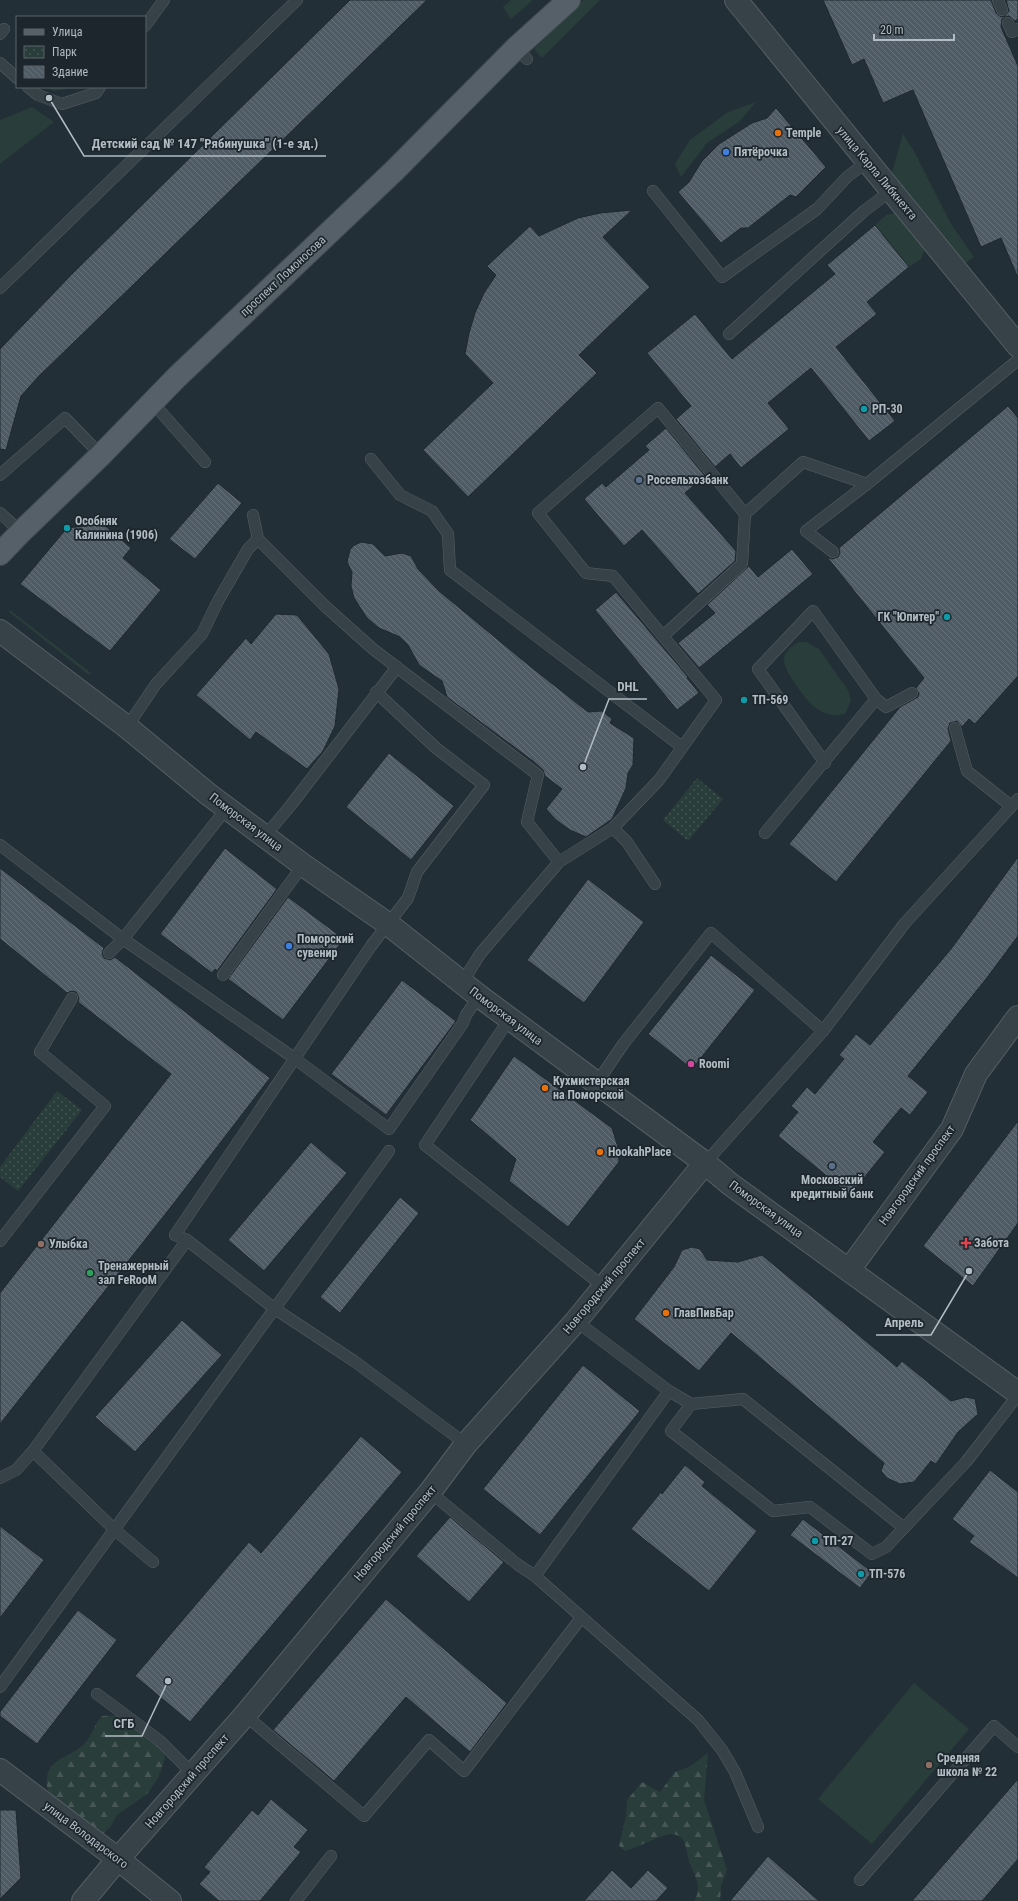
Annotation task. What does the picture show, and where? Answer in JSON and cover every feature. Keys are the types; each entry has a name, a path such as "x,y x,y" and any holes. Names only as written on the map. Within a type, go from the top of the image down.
{"main road":[{"name":"проспект Ломоносова","path":"0,554 101,456 152,402 399,175 522,54 569,0"}],"street":[{"name":"улица Карла Либкнехта","path":"736,0 1018,346"},
{"name":"Поморская улица","path":"0,631 127,727 227,808 303,865 388,924 479,996 596,1084 705,1163 730,1184 850,1270 1018,1394"},
{"name":"Новгородский проспект","path":"850,1270 952,1129 976,1074 1018,1017"},
{"name":"Новгородский проспект","path":"83,1901 192,1773 245,1715 430,1492 466,1444 576,1321 705,1163"},
{"name":"улица Володарского","path":"0,1770 118,1859 170,1901"}],"lane":[{"path":"146,25 164,0"},
{"path":"0,288 297,0"},
{"path":"1008,23 1012,32 1018,29"},
{"path":"0,63 16,77"},
{"path":"29,88 38,95 62,104 96,93 99,88"},
{"path":"653,191 722,277 817,209 848,176 867,162"},
{"path":"728,334 864,212 892,190"},
{"path":"833,552 806,530 867,484 1018,360"},
{"path":"152,402 205,462"},
{"path":"462,983 480,954 559,862 613,828 659,780 716,700 614,576 586,573 538,513 658,408 745,514 742,564 664,636"},
{"path":"0,475 65,418 101,456"},
{"path":"371,459 400,494 432,511 448,534 450,570 682,746"},
{"path":"745,514 803,462 867,484"},
{"path":"0,513 21,532"},
{"path":"253,515 258,539 326,607 373,649 538,775 527,822 559,862"},
{"path":"127,727 156,684 202,634 218,601 240,562 248,549 258,539"},
{"path":"825,763 758,669 813,612 876,699 886,707 912,693"},
{"path":"265,836 291,805 376,692 397,667"},
{"path":"376,692 436,748 484,785 417,872 408,898 371,946 175,1235 187,1240 275,1309 354,1361 466,1444"},
{"path":"765,833 825,763 876,699"},
{"path":"705,1163 823,1030 905,923 1014,803 967,771 955,728"},
{"path":"109,953 123,940 227,808"},
{"path":"613,828 627,842 655,884"},
{"path":"0,845 123,940 294,1058 388,1129 463,1023 466,1015 479,996"},
{"path":"223,975 303,865"},
{"path":"596,1084 624,1043 711,933 823,1030"},
{"path":"0,1241 106,1106 40,1052 72,998"},
{"path":"510,1018 425,1145 604,1287"},
{"path":"0,1687 389,1151"},
{"path":"0,1478 16,1470 33,1451 187,1240"},
{"path":"576,1321 669,1391 691,1404 743,1399 904,1528"},
{"path":"535,1576 669,1391"},
{"path":"691,1404 671,1431 773,1511 810,1508 872,1554 886,1547 966,1462 1018,1394"},
{"path":"33,1451 115,1530 153,1562"},
{"path":"430,1492 517,1564 535,1576 698,1720 722,1750 734,1772 758,1827"},
{"path":"245,1715 364,1816 429,1740 464,1771 581,1618"},
{"path":"97,1694 160,1742 192,1773"},
{"path":"860,1880 994,1726 1018,1747"},
{"path":"296,1901 331,1856"}],"green space":[{"path":"511,0 533,0 511,19 503,7"},
{"path":"583,0 600,0 542,58 534,49"},
{"path":"48,88 71,88 53,91"},
{"path":"756,102 740,121 707,143 681,177 675,164 690,140 728,112"},
{"path":"32,107 54,122 0,164 0,120"},
{"path":"903,134 915,153 951,224 974,257 961,266 891,176"},
{"path":"900,212 926,246 921,259 909,267 875,225 886,215"},
{"path":"10,610 91,673 89,675 9,612"},
{"path":"799,642 806,642 819,649 848,690 851,701 845,714 833,715 817,709 805,698 791,677 787,670 784,657 789,649"},
{"path":"697,778 723,799 688,841 663,820"},
{"path":"57,1091 82,1110 18,1191 0,1177 0,1167"},
{"path":"914,1683 969,1729 872,1844 818,1799"},
{"path":"123,1715 164,1748 165,1759 158,1778 147,1794 117,1815 111,1826 102,1835 68,1815 54,1803 47,1787 47,1775 49,1770 56,1762 77,1750 84,1744 102,1716"},
{"path":"708,1753 704,1800 727,1870 721,1887 720,1901 694,1901 698,1891 696,1878 690,1864 684,1841 677,1835 668,1835 625,1851 619,1846 626,1816 627,1800 642,1782 660,1792 675,1772 689,1767"}],"building":[{"path":"350,0 427,0 38,377 21,396 6,450 0,449 0,349 72,274"},
{"path":"823,0 991,0 996,13 1001,17 1005,16 1009,11 1006,0 1018,0 1018,19 1015,21 1009,16 1005,17 1002,19 1001,27 1018,66 1018,278 1001,238 981,247 913,90 883,103 864,59 852,65"},
{"path":"776,108 826,167 796,197 790,195 748,228 741,228 721,243 678,192 689,182 702,161 719,144 752,123 767,118"},
{"path":"632,210 603,237 650,287 579,355 597,373 468,497 423,450 493,383 465,354 475,313 484,293 496,275 487,266 530,226 539,236 578,218 600,213"},
{"path":"875,225 909,267 867,302 877,314 836,347 895,421 869,441 811,368 768,403 789,429 741,468 730,454 715,467 676,419 691,406 647,353 695,314 732,359 835,274 827,265"},
{"name":"ГК \"Юпитер\"","path":"1008,406 1018,418 1018,676 975,724 969,719 962,727 957,721 950,723 948,729 951,741 836,882 789,844 900,707 918,697 919,693 916,688 924,678 827,557 832,559 838,557 840,553 839,548"},
{"path":"666,428 705,476 685,493 736,551 735,561 698,594 642,530 624,546 584,499 602,483 606,487 649,450 645,446"},
{"path":"218,483 242,503 195,559 169,539"},
{"path":"103,524 131,548 123,558 161,590 110,651 20,584 67,528"},
{"path":"361,542 373,544 385,556 402,553 411,556 418,569 439,591 531,667 588,712 602,711 612,719 610,723 634,738 633,765 628,773 626,788 612,819 586,837 570,830 556,820 546,809 562,789 545,776 543,770 533,761 447,697 442,681 419,665 408,645 400,637 379,628 367,618 354,598 351,586 352,572 347,562 350,550 353,546"},
{"path":"792,549 813,574 699,668 678,643 715,613 707,605 749,566 758,577"},
{"path":"616,592 688,677 687,678 699,693 677,710 595,610"},
{"path":"276,614 297,615 329,654 339,689 335,726 323,751 307,769 256,732 250,740 196,695 246,638 251,644"},
{"path":"389,753 454,806 411,860 346,807"},
{"path":"225,848 277,889 217,971 215,969 212,973 160,934"},
{"path":"1018,857 1018,936 986,979 908,1076 928,1092 910,1115 901,1108 873,1142 885,1152 850,1195 778,1136 798,1112 791,1106 807,1087 815,1094 844,1059 839,1055 856,1034 870,1045 951,949"},
{"path":"0,868 104,948 102,954 104,958 110,960 115,957 270,1078 174,1203 0,1424 0,1293 171,1074 78,1002 79,998 76,992 72,991 67,993 0,939"},
{"path":"588,879 644,922 584,1003 527,960"},
{"path":"288,897 344,939 283,1020 228,979"},
{"path":"711,955 755,990 692,1069 648,1034"},
{"path":"402,980 456,1021 386,1115 331,1074"},
{"path":"514,1056 612,1128 618,1147 619,1162 568,1227 509,1181 516,1159 470,1120"},
{"path":"1018,1121 1018,1223 973,1286 923,1246"},
{"path":"311,1142 347,1173 264,1271 228,1240"},
{"path":"400,1197 419,1213 340,1313 320,1297"},
{"path":"692,1247 700,1249 707,1260 738,1262 762,1255 897,1367 902,1361 951,1401 966,1397 975,1399 978,1414 958,1432 936,1464 931,1461 914,1482 900,1484 887,1478 881,1471 884,1463 731,1333 699,1371 634,1319 674,1267 682,1250"},
{"path":"182,1320 222,1355 135,1452 95,1417"},
{"path":"583,1365 640,1411 540,1535 483,1489"},
{"path":"361,1436 402,1472 190,1722 135,1676 249,1542 261,1553"},
{"path":"685,1465 705,1482 702,1486 757,1531 709,1591 631,1529"},
{"path":"990,1470 1018,1492 1018,1578 969,1542 974,1536 952,1519"},
{"path":"450,1517 504,1562 469,1602 416,1556"},
{"path":"803,1519 872,1572 860,1588 790,1535"},
{"path":"0,1526 44,1560 0,1618"},
{"path":"386,1599 507,1703 470,1752 406,1697 334,1781 273,1730"},
{"path":"78,1610 117,1640 37,1744 0,1716 0,1712"},
{"path":"1018,1779 1018,1859 982,1901 912,1901"},
{"path":"271,1799 308,1830 294,1847 301,1852 260,1901 219,1901 199,1884 210,1872 204,1867 252,1810 258,1815"},
{"path":"0,1810 16,1810 21,1878 0,1899"},
{"path":"768,1856 819,1901 730,1901"},
{"path":"612,1870 631,1888 648,1870 668,1888 656,1901 584,1901"}],"place":[{"name":"Детский сад № 147 \"Рябинушка\" (1-е зд.)","path":"49,98"},
{"name":"Temple","path":"778,133"},
{"name":"Пятёрочка","path":"726,152"},
{"name":"РП-30","path":"864,409"},
{"name":"Россельхозбанк","path":"639,480"},
{"name":"Особняк Калинина (1906)","path":"67,528"},
{"name":"ГК \"Юпитер\"","path":"947,617"},
{"name":"ТП-569","path":"744,700"},
{"name":"DHL","path":"583,767"},
{"name":"Поморский сувенир","path":"289,946"},
{"name":"Roomi","path":"691,1064"},
{"name":"Кухмистерская на Поморской","path":"545,1088"},
{"name":"HookahPlace","path":"600,1152"},
{"name":"Московский кредитный банк","path":"832,1166"},
{"name":"Забота","path":"966,1243"},
{"name":"Улыбка","path":"41,1244"},
{"name":"Апрель","path":"969,1271"},
{"name":"Тренажерный зал FeRooM","path":"90,1273"},
{"name":"ГлавПивБар","path":"666,1313"},
{"name":"ТП-27","path":"815,1541"},
{"name":"ТП-576","path":"861,1574"},
{"name":"СГБ","path":"168,1681"},
{"name":"Средняя школа № 22","path":"929,1765"}]}
